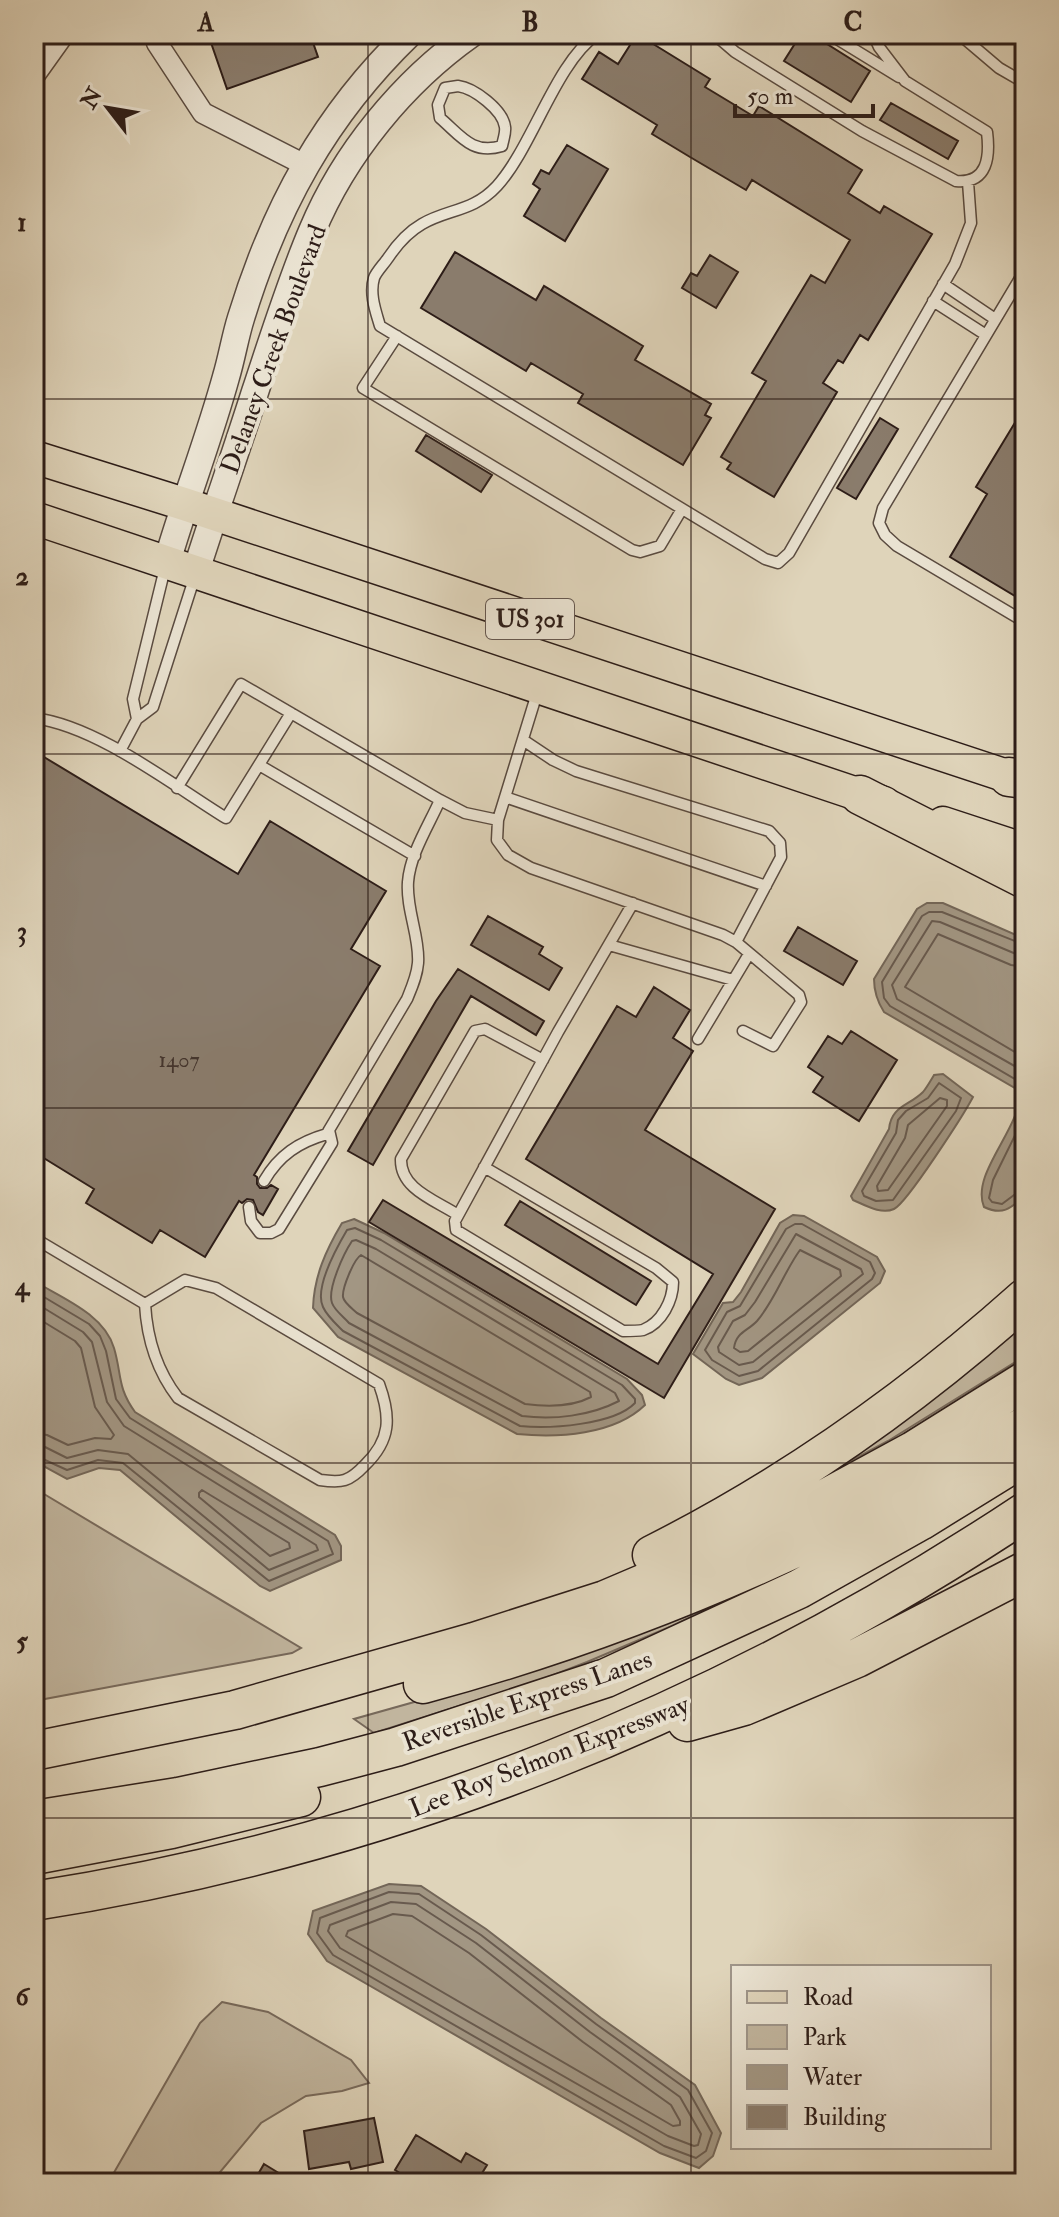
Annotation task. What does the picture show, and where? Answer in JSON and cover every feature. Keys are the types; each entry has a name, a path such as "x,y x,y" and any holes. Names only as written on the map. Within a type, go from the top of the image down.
{"highway":[{"path":"860,795 1025,879"},
{"path":"515,1628 687,1537 800,1471 942,1369 1025,1298"},
{"path":"34,1751 246,1707 324,1697 474,1642 605,1600 760,1531 913,1451 1025,1381"},
{"path":"324,1697 361,1701 510,1660 622,1620 804,1544 974,1457 1025,1426"},
{"name":"Reversible Express Lanes","path":"34,1820 204,1792 333,1776 406,1755 606,1678 810,1583 920,1521 1025,1456"},
{"name":"Lee Roy Selmon Expressway","path":"34,1901 215,1866 389,1818 463,1794 621,1733 829,1632 1025,1512"},
{"path":"621,1733 691,1721 744,1706 857,1658 1025,1571"},
{"path":"34,1855 171,1829 333,1776"}],"main road":[{"name":"US 301","path":"34,457 1020,779"},
{"name":"US 301","path":"34,518 1025,850"}],"street":[{"path":"34,76 64,34"},
{"path":"158,34 157,43 203,113 305,165"},
{"name":"Delaney Creek Boulevard","path":"182,567 199,509 241,319 261,259 286,200 331,123 363,82 409,34"},
{"name":"Delaney Creek Boulevard","path":"199,509 312,230 337,183 368,136 409,86 436,79 471,34"}],"lane":[{"path":"597,34 568,68 496,187 466,209 422,223 397,245 374,279 373,301 380,326 765,559 778,563 789,553 955,264 971,223 968,182"},
{"path":"715,34 735,52 862,131 956,181 968,182 980,176 989,153 987,132 829,34"},
{"path":"873,34 905,81"},
{"path":"959,34 999,68 1025,83"},
{"path":"436,79 469,87 502,116 505,129 502,146 486,151 471,146 440,118 436,79"},
{"path":"502,146 515,159"},
{"path":"1025,270 883,508 879,523 885,535 897,546 1025,622"},
{"path":"943,284 995,319"},
{"path":"933,301 986,335"},
{"path":"397,336 363,388 632,550 640,552 660,546 682,509"},
{"path":"137,719 133,699 182,567"},
{"path":"120,751 137,719 153,707 182,567"},
{"path":"177,788 241,684 440,800 465,813 498,820"},
{"path":"538,688 498,820 497,840 508,855 531,868 723,935 736,942 799,995 801,1002 773,1046 743,1031"},
{"path":"34,718 53,720 120,751 226,818 291,713"},
{"path":"523,740 576,771 769,831 780,843 781,857 736,942"},
{"path":"259,765 415,856"},
{"path":"505,797 766,886"},
{"path":"264,1181 288,1151 310,1138 327,1134 407,999 419,961 408,879 440,800"},
{"path":"484,1167 656,1268 673,1282 673,1295 658,1320 643,1330 623,1331 456,1230 455,1221 484,1167 543,1060 633,903"},
{"path":"609,945 733,980"},
{"path":"698,1039 749,954"},
{"path":"458,1215 406,1182 401,1171 401,1159 475,1031 485,1029 543,1060"},
{"path":"249,1207 251,1221 260,1233 279,1229 332,1143 329,1130"},
{"path":"34,1238 145,1304"},
{"path":"185,1280 216,1288 379,1384 387,1406 387,1428 379,1452 354,1476 339,1483 320,1480 178,1398 164,1379 155,1357 146,1326 145,1304 185,1280"}],"green space":[{"path":"1025,1310 1025,1356 847,1463 840,1454"},
{"path":"34,1488 301,1648 292,1653 34,1701"},
{"path":"791,1568 672,1626 538,1681 374,1733 354,1719 496,1679"},
{"path":"222,2002 268,2012 351,2060 369,2083 306,2096 261,2123 211,2183 108,2183 200,2023"}],"water":[{"path":"927,903 943,903 1025,939 1025,1196 1002,1211 984,1207 984,1180 1013,1120 1020,1091 884,1012 875,992 874,979 917,909"},
{"path":"943,1074 973,1097 922,1175 901,1203 889,1211 853,1200 851,1196 889,1129 893,1115 918,1097 934,1075"},
{"path":"793,1215 804,1216 877,1257 885,1271 880,1283 762,1378 739,1385 693,1354 723,1303 733,1302 741,1292 780,1223"},
{"path":"354,1219 384,1233 627,1379 642,1395 645,1405 618,1423 585,1432 517,1434 338,1337 313,1308 314,1296 318,1274 331,1243 342,1223"},
{"path":"34,1281 92,1316 109,1336 123,1388 135,1412 335,1535 341,1546 341,1560 270,1591 120,1470 99,1468 67,1479 34,1461"},
{"path":"389,1884 421,1886 486,1929 601,2018 695,2085 721,2133 713,2156 699,2168 660,2153 327,1961 308,1934 313,1911"}],"building":[{"path":"208,34 310,34 318,57 227,89"},
{"path":"637,34 710,79 705,87 753,116 759,106 862,170 848,193 880,213 884,206 932,234 868,340 860,335 843,363 838,360 823,383 837,392 774,497 727,469 731,463 721,457 766,381 752,373 811,275 825,283 850,240 752,180 746,190 690,157 652,134 657,125 582,79 599,52 618,64"},
{"path":"801,34 811,34 870,71 851,102 784,61"},
{"path":"891,103 958,141 948,159 880,120"},
{"path":"567,145 608,169 565,241 524,216 540,189 533,184 541,170 549,174"},
{"path":"455,252 536,300 544,286 643,346 635,360 711,404 705,415 711,418 683,465 578,403 583,394 531,363 526,371 421,308"},
{"path":"710,255 738,272 716,308 682,288 691,273 697,276"},
{"path":"1025,406 1025,602 950,557 987,494 976,487"},
{"path":"880,418 898,429 856,499 837,488"},
{"path":"426,435 492,475 481,492 416,451"},
{"path":"34,751 238,874 270,821 386,891 351,949 380,966 254,1175 260,1188 271,1185 278,1189 263,1215 258,1212 253,1200 239,1201 205,1257 160,1230 152,1243 86,1203 94,1189 34,1152"},
{"path":"488,916 543,947 539,954 562,968 549,990 471,945"},
{"path":"798,927 857,961 843,985 784,951"},
{"path":"458,969 544,1021 536,1035 471,996 373,1165 348,1151"},
{"path":"654,987 690,1010 673,1038 693,1051 645,1130 775,1209 664,1398 369,1222 383,1200 658,1364 713,1274 526,1159 617,1006 636,1017"},
{"path":"851,1031 897,1060 859,1121 813,1092 823,1077 808,1067 828,1036 842,1044"},
{"path":"520,1201 651,1281 636,1305 505,1225"},
{"path":"374,2118 383,2162 351,2169 349,2162 309,2169 304,2131"},
{"path":"416,2135 461,2162 466,2153 487,2165 476,2183 416,2183 395,2170"},
{"path":"264,2164 295,2183 253,2183"}]}
